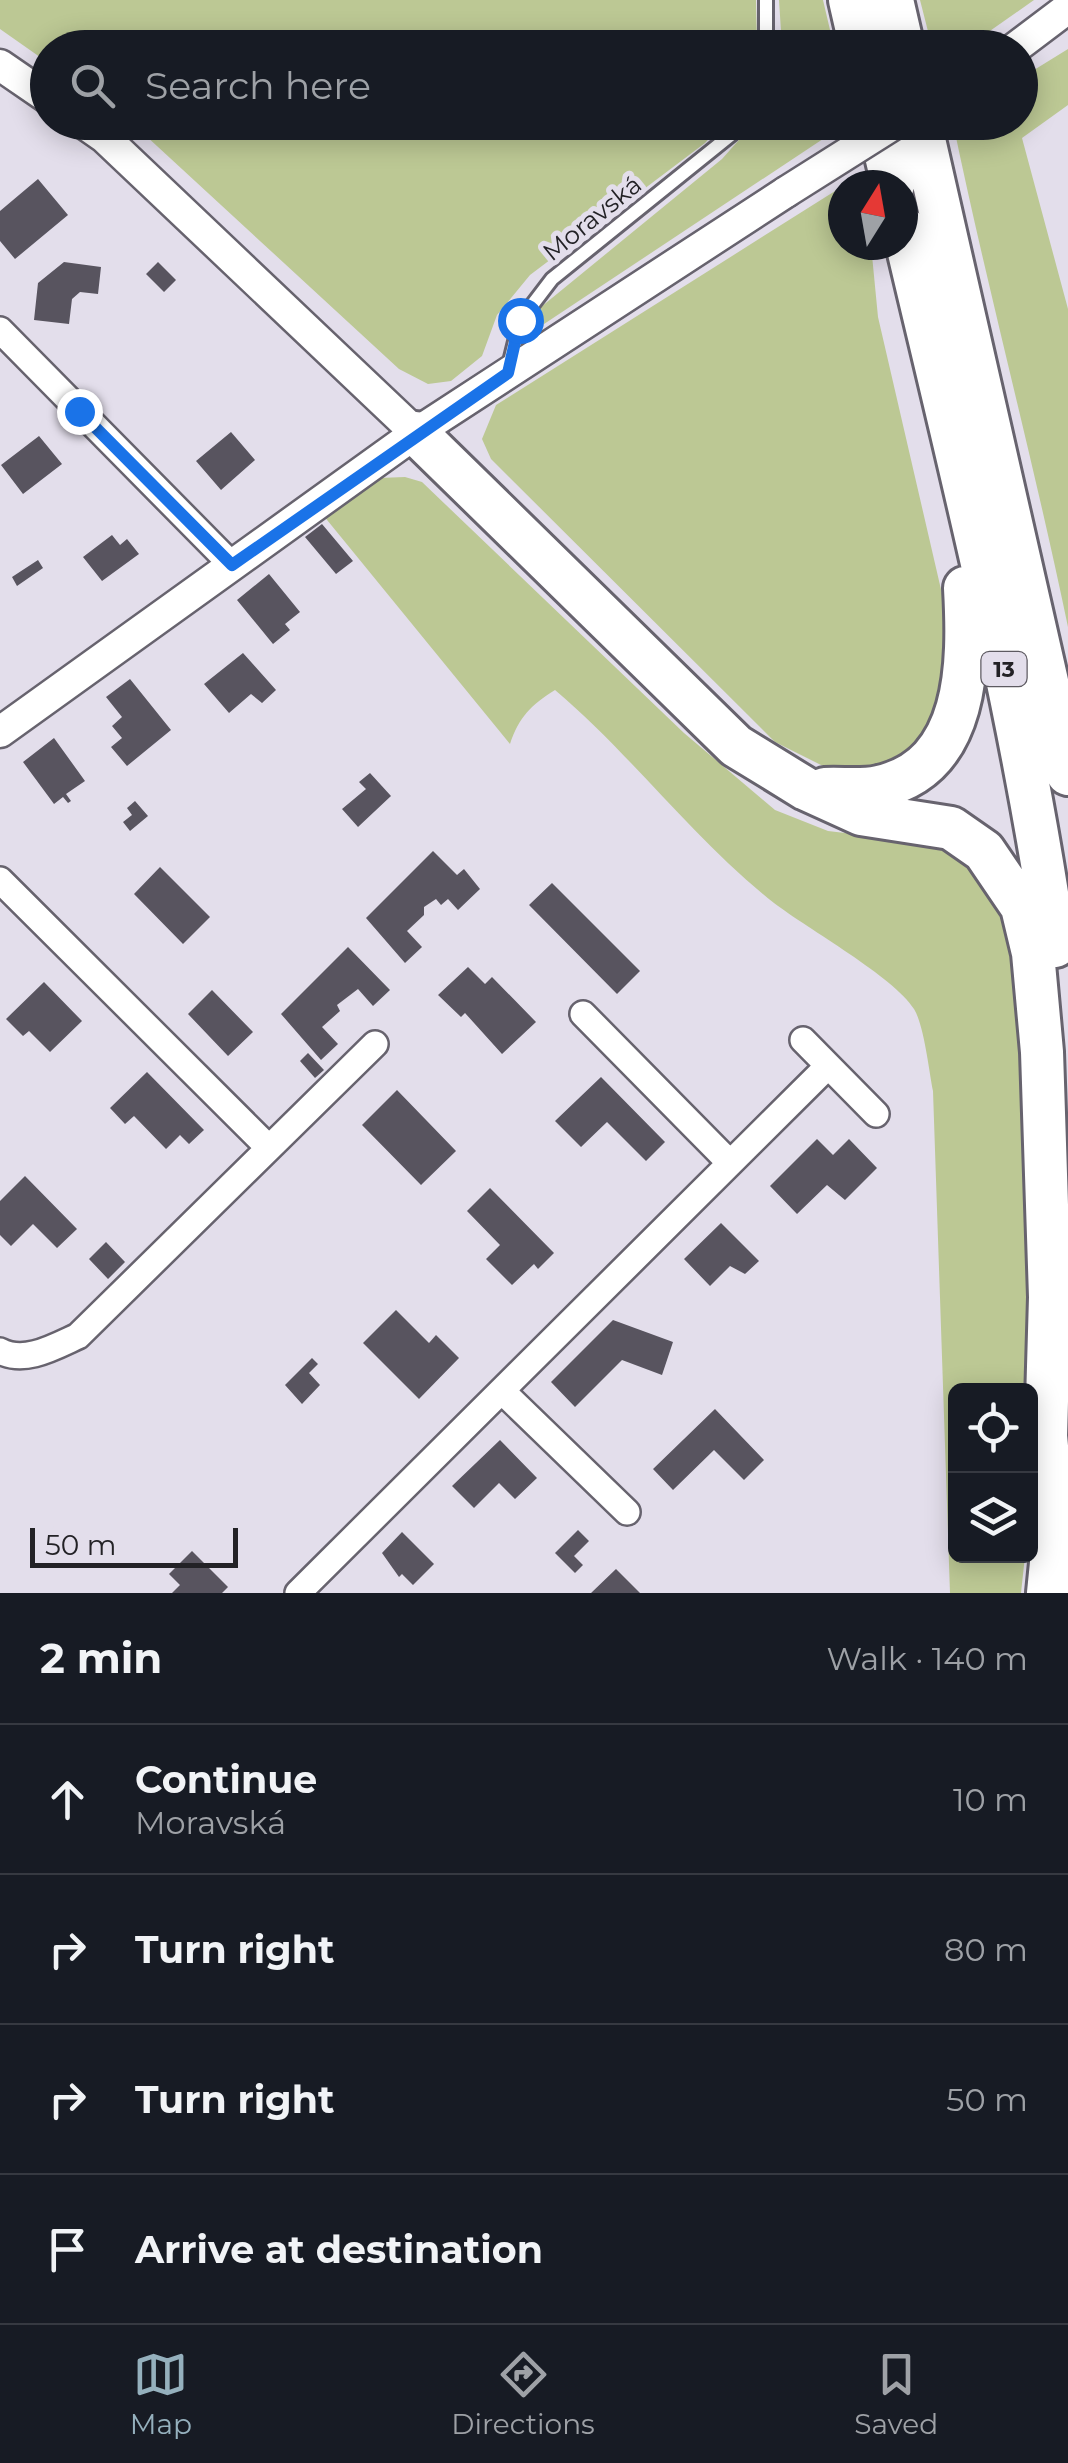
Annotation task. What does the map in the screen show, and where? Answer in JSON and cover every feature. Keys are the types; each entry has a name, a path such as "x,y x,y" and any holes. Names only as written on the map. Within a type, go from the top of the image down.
{"highway":[{"path":"850,0 857,30"},
{"path":"892,0 899,30"},
{"path":"882,140 889,170"},
{"name":"13","path":"924,140 1068,774"},
{"path":"806,789 876,788 904,779 932,759 952,728 963,692 968,640 966,586 898,292 897,260"},
{"name":"13","path":"911,260 972,519 1039,836 1055,950 1068,1116"},
{"path":"416,433 736,746 806,789 861,814 951,828 984,851 1022,907 1032,953 1042,1052 1050,1297 1046,1436 1056,1532"},
{"path":"1048,1593 1056,1532 1068,1348"}],"street":[{"path":"1038,30 1068,8"},
{"path":"0,65 30,86"},
{"path":"106,140 416,433"},
{"path":"0,732 416,433 868,140"},
{"path":"0,330 232,565"},
{"path":"0,880 269,1148"},
{"path":"584,1014 730,1163"},
{"path":"803,1040 876,1114"},
{"path":"0,1351 10,1356 38,1354 78,1336 375,1044"},
{"path":"298,1593 827,1067"},
{"path":"502,1391 626,1512"}],"lane":[{"path":"766,0 766,30"},
{"name":"Moravská","path":"508,373 520,320 552,279 725,140"}],"green space":[{"path":"0,0 756,0 757,30 30,30 30,50 0,29"},
{"path":"779,0 823,0 830,30 781,30"},
{"path":"920,0 1034,0 991,30 928,30"},
{"path":"1068,49 1068,105 1038,127 1038,68"},
{"path":"150,140 708,140 530,275 497,315 482,356 451,381 428,384 399,369"},
{"path":"739,140 821,140 538,328 541,307 722,159"},
{"path":"957,140 1023,140 1068,309 1068,627 1040,501"},
{"path":"828,195 828,260 872,260 878,317 955,650 923,752 884,769 835,772 775,742 491,459 482,439 496,405"},
{"path":"405,477 422,482 684,733 775,810 828,831 922,842 961,852 986,872 1004,921 1020,1007 1031,1189 1028,1383 948,1383 948,1534 933,1091 918,1016 904,996 888,983 745,878 555,690 527,712 510,744 323,515 379,478"},
{"path":"949,1563 1024,1563 1021,1593 950,1593"}],"building":[{"path":"38,179 68,215 15,259 0,241 0,211"},
{"path":"64,262 101,267 98,294 80,292 72,299 69,324 34,320 38,283"},
{"path":"158,262 176,280 164,292 146,274"},
{"path":"231,432 255,460 221,490 196,461"},
{"path":"39,436 62,464 23,494 1,465"},
{"path":"322,524 353,561 336,574 305,537"},
{"path":"112,535 120,545 127,539 139,554 102,581 83,557"},
{"path":"38,560 43,568 17,586 12,577"},
{"path":"269,574 300,612 285,624 290,630 273,644 237,600"},
{"path":"243,653 276,690 262,703 251,694 229,713 204,684"},
{"path":"130,679 171,730 127,766 111,747 122,738 112,726 122,717 106,697"},
{"path":"54,738 85,781 66,794 71,801 68,803 63,797 54,804 23,762"},
{"path":"370,773 391,796 358,827 342,809 366,789 359,782"},
{"path":"135,801 148,816 130,831 123,822 132,815 127,808"},
{"path":"433,851 457,875 464,869 480,889 458,910 448,899 441,905 436,899 424,907 424,915 407,931 422,947 405,963 366,918"},
{"path":"160,867 210,917 183,944 134,894"},
{"path":"552,883 640,971 617,994 529,905"},
{"path":"348,947 390,990 373,1006 358,989 337,1005 340,1011 322,1027 338,1044 321,1060 281,1014"},
{"path":"468,967 485,984 492,977 536,1022 502,1054 465,1013 461,1017 438,995"},
{"path":"44,982 82,1021 50,1052 29,1031 23,1036 6,1019"},
{"path":"212,990 253,1032 228,1056 188,1014"},
{"path":"308,1053 324,1070 315,1078 300,1061"},
{"path":"147,1072 204,1130 189,1144 180,1135 166,1149 134,1116 125,1124 110,1108"},
{"path":"601,1077 665,1142 646,1161 607,1122 581,1147 555,1121"},
{"path":"397,1090 456,1151 421,1185 362,1125"},
{"path":"817,1139 833,1155 849,1139 877,1168 845,1200 827,1185 797,1214 770,1186"},
{"path":"25,1176 77,1229 57,1248 33,1224 11,1246 0,1235 0,1201"},
{"path":"490,1188 554,1253 538,1269 534,1264 512,1285 486,1259 500,1245 467,1211"},
{"path":"721,1223 759,1261 745,1274 730,1266 710,1286 684,1259"},
{"path":"106,1242 125,1262 108,1279 89,1259"},
{"path":"396,1310 429,1343 436,1335 459,1358 419,1399 363,1343"},
{"path":"613,1320 673,1342 662,1375 622,1360 575,1407 551,1382"},
{"path":"312,1358 318,1364 309,1373 320,1385 302,1404 285,1385"},
{"path":"715,1409 764,1460 744,1480 714,1450 673,1490 653,1469"},
{"path":"500,1440 537,1478 515,1499 499,1483 474,1508 452,1486"},
{"path":"578,1530 589,1541 574,1556 583,1565 575,1573 555,1553"},
{"path":"402,1532 434,1564 413,1585 402,1574 399,1577 382,1553"},
{"path":"192,1551 228,1587 222,1593 172,1593 180,1585 169,1574"},
{"path":"616,1569 640,1593 591,1593"}],"route":[{"path":"79,411 232,565 416,433 508,373 520,320"}]}
